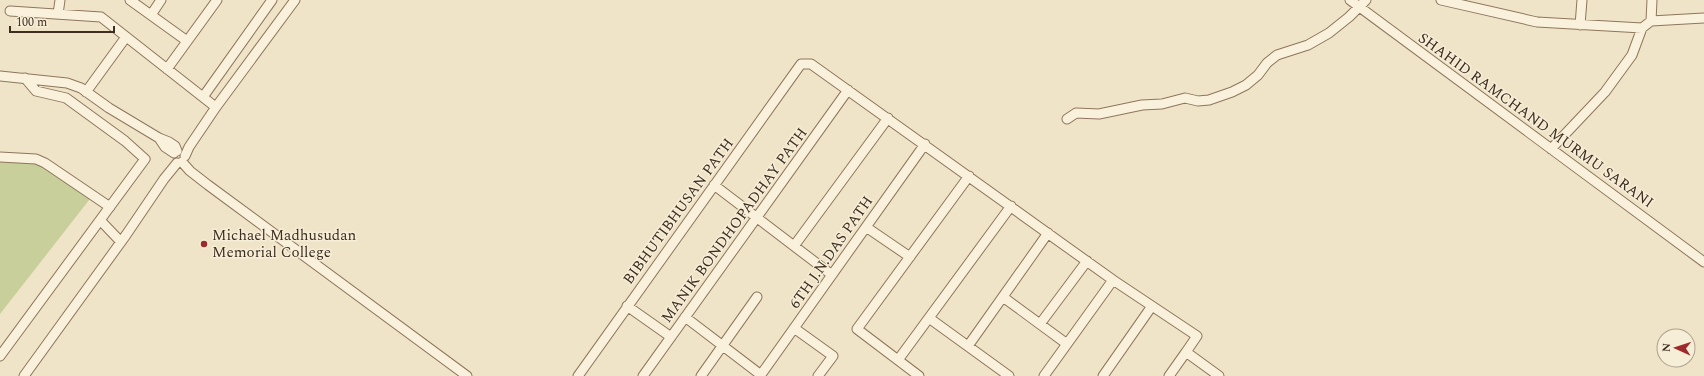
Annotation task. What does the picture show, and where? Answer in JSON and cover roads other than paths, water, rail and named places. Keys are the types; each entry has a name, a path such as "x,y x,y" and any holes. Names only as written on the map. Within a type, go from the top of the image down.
{"street":[{"path":"58,14 60,0"},
{"path":"130,0 187,41"},
{"path":"151,15 161,0"},
{"path":"167,69 217,0"},
{"path":"203,97 272,0"},
{"path":"24,376 121,242 213,105 288,0"},
{"path":"179,157 192,142 295,0"},
{"name":"SHAHID RAMCHAND MURMU SARANI","path":"1350,0 1362,3 1551,149 1704,262"},
{"path":"1440,0 1537,22 1580,25 1636,26 1642,28"},
{"path":"1580,25 1582,0"},
{"path":"1651,21 1652,0"},
{"path":"1067,119 1076,113 1099,114 1142,105 1162,104 1185,98 1198,101 1209,100 1232,92 1246,85 1258,75 1266,62 1277,55 1308,45 1320,39 1344,21 1362,3"},
{"path":"10,11 102,18 213,105"},
{"path":"1551,149 1606,92 1632,55 1642,28 1651,21 1704,18"},
{"path":"86,92 126,36"},
{"name":"BIBHUTIBHUSAN PATH","path":"578,376 801,64 811,64 848,90"},
{"path":"0,76 67,82 86,92 109,108 159,138 169,142 175,146 179,157 191,165 195,174 467,376"},
{"path":"0,356 145,159 125,141 66,98 36,91 25,78"},
{"path":"848,90 1113,280 1197,336 1169,376"},
{"name":"MANIK BONDHOPADHAY PATH","path":"643,376 848,90"},
{"path":"794,246 888,118"},
{"name":"6TH J.N.DAS PATH","path":"761,375 925,144"},
{"path":"0,157 36,159 45,162 110,207"},
{"path":"919,376 857,329 969,176"},
{"path":"714,185 832,275"},
{"path":"898,360 1011,206"},
{"path":"100,220 121,242"},
{"path":"866,227 910,257"},
{"path":"968,346 1048,233"},
{"path":"1040,324 1087,261"},
{"path":"1044,376 1113,280"},
{"path":"700,376 757,297"},
{"path":"1003,297 1067,344"},
{"path":"627,306 671,337"},
{"path":"1103,376 1152,306"},
{"path":"685,317 761,375"},
{"path":"929,318 1009,376"},
{"path":"794,328 833,356 818,376"},
{"path":"1186,352 1219,376"}],"place":[{"name":"Michael Madhusudan Memorial College","path":"204,244"}]}
